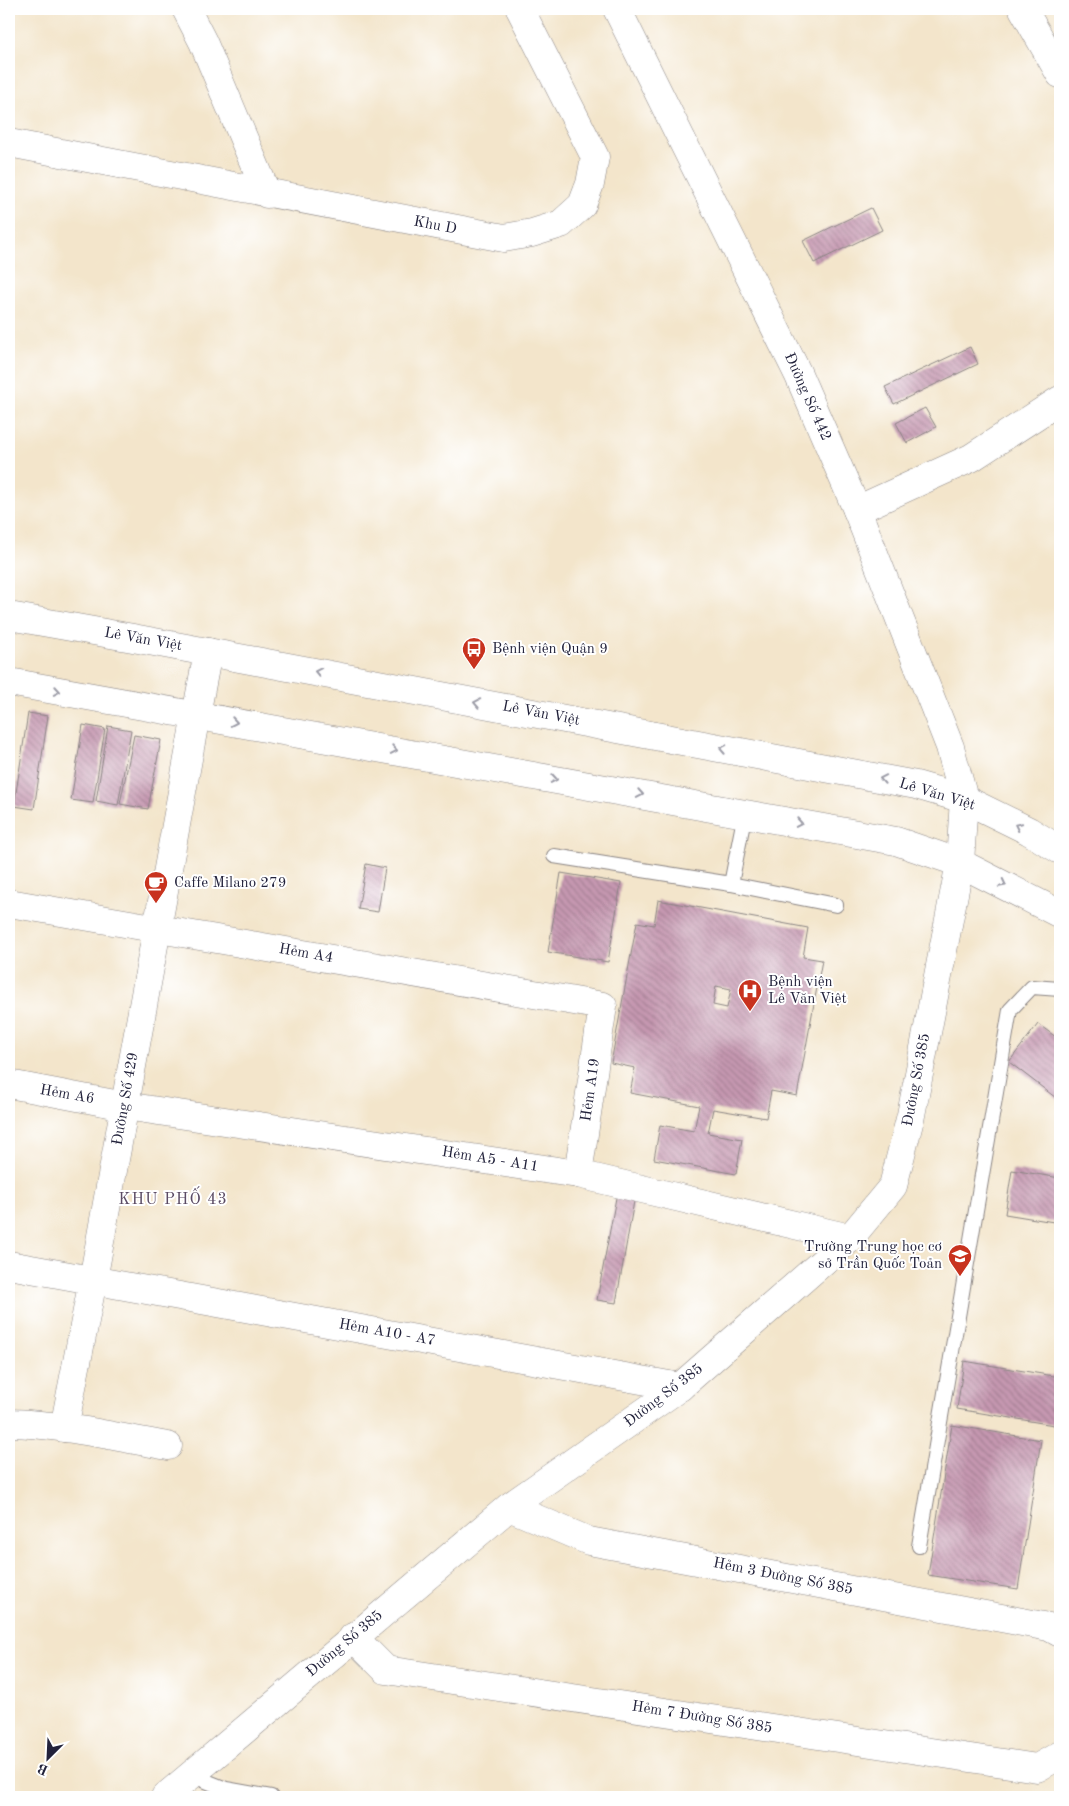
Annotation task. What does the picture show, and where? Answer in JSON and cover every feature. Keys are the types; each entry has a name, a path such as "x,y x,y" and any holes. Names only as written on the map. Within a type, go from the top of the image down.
{"street":[{"path":"186,9 203,42 267,194"},
{"name":"Khu D","path":"9,143 504,238 532,233 561,224 582,205 590,184 595,157 520,9"},
{"name":"Đường Số 442","path":"617,9 798,374 857,510 950,747 964,799"},
{"path":"1025,9 1060,74"},
{"path":"857,510 971,458 1060,400"},
{"name":"Lê Văn Việt","path":"9,616 916,785 964,799 1029,831 1060,850"},
{"name":"Đường Số 429","path":"64,1428 93,1280 208,652"},
{"path":"9,682 896,841 960,862 1060,914"},
{"name":"Đường Số 385","path":"165,1797 509,1507 680,1387 850,1238 893,1186 911,1115 960,862 964,799"},
{"name":"Hẻm A4","path":"9,903 603,1006"},
{"name":"Hẻm A19","path":"578,1174 603,1006"},
{"name":"Hẻm A6","path":"9,1084 125,1106"},
{"name":"Hẻm A5 - A11","path":"125,1106 578,1174 850,1238"},
{"name":"Hẻm A10 - A7","path":"9,1265 680,1387"},
{"path":"9,1423 64,1428 168,1446"},
{"name":"Hẻm 3 Đường Số 385","path":"509,1507 589,1541 1049,1627 1060,1633"},
{"name":"Hẻm 7 Đường Số 385","path":"353,1637 386,1670 1037,1768 1060,1755"}],"lane":[{"path":"731,884 744,813"},
{"path":"554,856 731,884 836,905"},
{"path":"919,1546 1005,1049 1010,1010 1032,987 1060,989"},
{"path":"191,1775 226,1788 271,1797"}],"building":[{"path":"871,208 882,230 814,263 803,241"},
{"path":"970,347 978,364 894,404 885,387"},
{"path":"925,408 936,427 907,443 896,423"},
{"path":"28,713 48,716 34,809 14,806"},
{"path":"83,725 105,729 93,803 71,800"},
{"path":"108,726 131,730 118,805 96,801"},
{"path":"134,735 161,740 148,809 120,804"},
{"path":"366,864 385,868 378,912 358,909"},
{"path":"561,873 621,883 608,962 548,952"},
{"path":"658,900 808,928 803,957 822,960 797,1096 771,1091 766,1118 713,1109 708,1133 742,1139 736,1174 654,1159 660,1125 694,1131 699,1106 630,1093 635,1068 611,1063 637,922 654,925","holes":["716,986 731,989 727,1008 713,1005"]},
{"path":"1038,1024 1060,1040 1060,1101 1009,1062"},
{"path":"1012,1170 1060,1178 1060,1223 1005,1214"},
{"path":"618,1187 636,1190 616,1303 597,1300"},
{"path":"964,1361 1060,1377 1060,1426 957,1409"},
{"path":"952,1425 1041,1440 1018,1589 928,1575"}],"place":[{"name":"Bệnh viện Quận 9","path":"474,670"},
{"name":"Caffe Milano 279","path":"156,904"},
{"name":"Bệnh viện Lê Văn Việt","path":"750,1012"},
{"name":"Trường Trung học cơ sở Trần Quốc Toản","path":"960,1277"}],"district":[{"name":"KHU PHỐ 43","path":"173,1200"}]}
